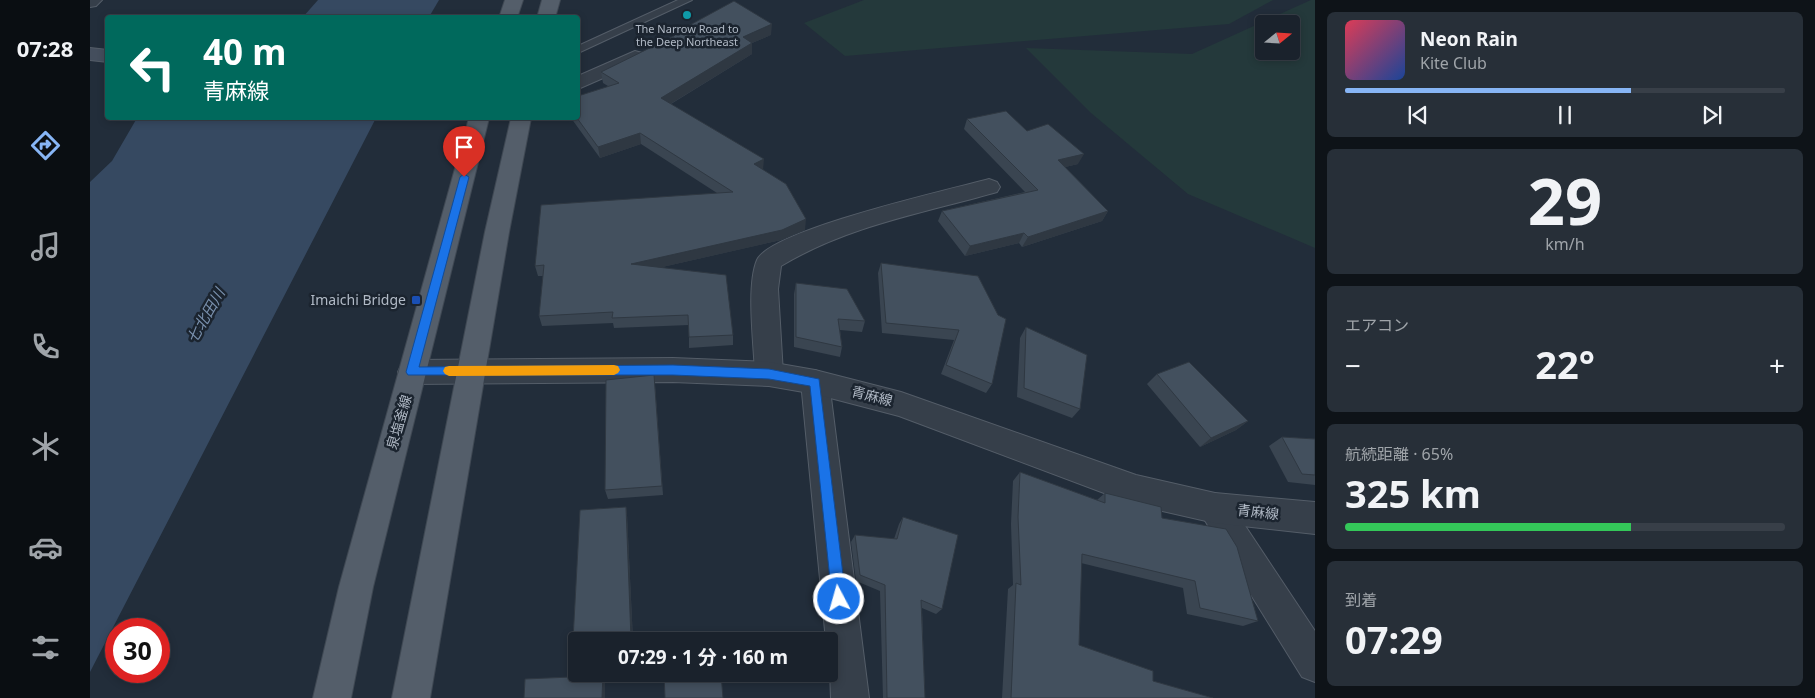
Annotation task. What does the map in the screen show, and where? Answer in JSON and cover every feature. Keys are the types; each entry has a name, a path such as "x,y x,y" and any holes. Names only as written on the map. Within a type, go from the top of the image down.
{"main road":[{"path":"509,15 514,0"},
{"path":"547,15 551,0"},
{"path":"90,54 105,56"},
{"name":"泉塩釜線","path":"332,698 356,587 478,120"},
{"path":"411,698 497,232 521,120"}],"street":[{"path":"580,82 649,50"},
{"path":"769,374 765,289 769,261 800,243 845,225 989,188"},
{"name":"青麻線","path":"412,372 471,370 673,370 769,374 815,382 901,404 1136,490 1216,508 1315,518"},
{"path":"815,382 850,698"},
{"path":"1216,508 1315,664"}],"lane":[{"path":"580,49 687,0"}],"green space":[{"path":"864,0 1273,0 1229,24 845,56 804,23"},
{"path":"1311,0 1315,0 1315,248 1188,194 1091,113 1026,48 1192,54 1255,25 1255,60 1300,60 1300,15 1278,15"}],"water":[{"path":"318,0 439,0 430,15 305,15"},
{"name":"七北田川","path":"136,120 375,120 118,618 105,618 105,643 90,672 90,182 112,161"}],"building":[{"path":"734,1 772,24 743,37 752,43 661,98 764,159 754,164 786,184 806,219 782,230 631,264 726,275 733,335 689,337 688,315 612,318 613,312 539,316 544,265 535,266 541,205 733,192 640,133 598,147 578,120 580,120 580,95 619,83 601,72 674,36 677,32"},
{"path":"1006,111 1027,131 1048,124 1084,154 1058,160 1108,211 1028,237 1024,233 970,246 942,211 1038,190 967,119"},
{"path":"881,263 978,276 998,315 1006,319 992,384 946,365 959,330 886,323"},
{"path":"796,283 847,289 865,321 838,319 842,347 796,337"},
{"path":"1026,327 1087,355 1080,409 1024,388"},
{"path":"1189,362 1248,421 1211,438 1157,374"},
{"path":"654,375 662,486 605,490 606,380"},
{"path":"1282,437 1315,439 1315,475 1302,474"},
{"path":"1020,472 1105,503 1105,493 1161,507 1162,518 1226,529 1237,547 1258,621 1200,608 1195,581 1082,554 1079,645 1153,671 1153,681 1213,698 1011,698 1016,583 1021,585 1018,517"},
{"path":"626,507 631,632 573,632 580,510"},
{"path":"903,517 958,535 942,609 921,600 925,698 887,698 885,585 860,575 855,535 897,539"},
{"path":"568,677 568,682 603,682 602,698 524,698 525,679"},
{"path":"664,682 722,682 723,698 665,698"}],"slow traffic":[{"path":"449,371 614,370"}],"place":[{"name":"The Narrow Road to the Deep Northeast","path":"687,15"},
{"name":"Imaichi Bridge","path":"416,300"}],"route":[{"path":"464,177 412,372 673,370 769,374 815,382 839,599"}]}
